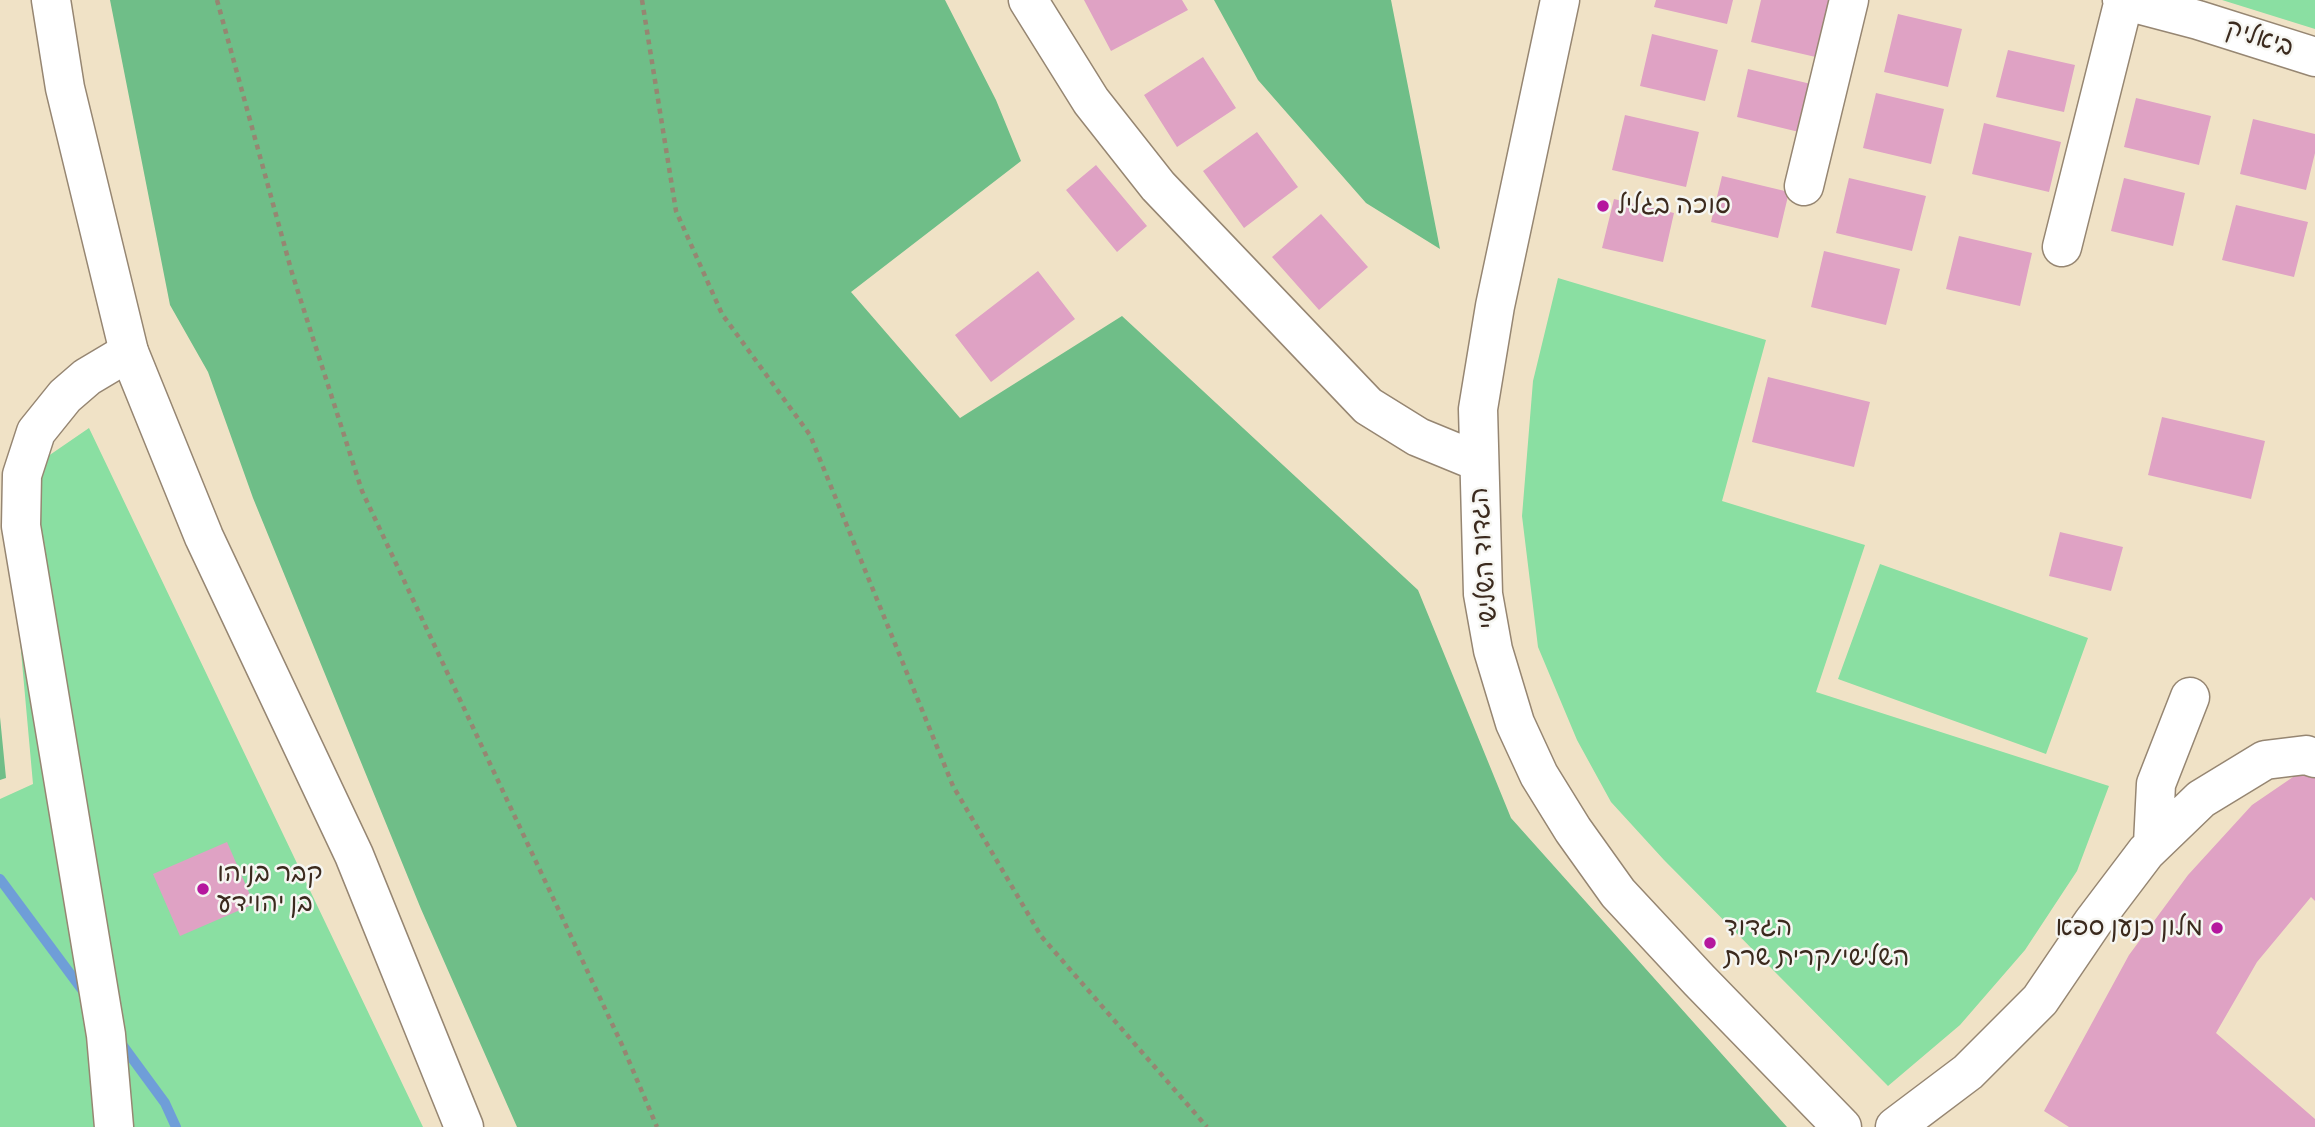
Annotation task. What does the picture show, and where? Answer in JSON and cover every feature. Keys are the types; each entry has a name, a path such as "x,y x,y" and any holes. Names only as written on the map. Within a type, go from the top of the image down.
{"street":[{"path":"51,0 65,88 129,352 204,537 354,855 464,1127"},
{"path":"1028,0 1091,101 1158,187 1368,406 1418,437 1479,462"},
{"name":"הגדוד השלישי","path":"1560,0 1495,306 1478,409 1483,594 1493,649 1515,723 1539,775 1573,830 1618,892 1842,1127"},
{"path":"1804,186 1849,0"},
{"path":"2062,247 2123,0"},
{"name":"ביאליק","path":"2123,0 2198,20 2315,57"},
{"path":"114,1127 106,1035 21,526 22,475 36,432 65,396 87,377 129,352"},
{"path":"2153,844 2156,784 2190,697"},
{"path":"1895,1127 1968,1072 2040,1000 2093,922 2153,844 2201,799 2265,760 2306,755 2315,758"}],"path":[{"path":"217,0 292,273 362,491 623,1047 657,1127"},
{"path":"642,0 676,211 722,314 810,435 953,786 1041,936 1207,1127"}],"green space":[{"path":"110,0 945,0 996,100 1021,161 851,292 960,418 1122,316 1418,590 1511,818 1787,1127 517,1127 421,909 253,498 208,372 170,305"},
{"path":"1214,0 1391,0 1440,249 1366,203 1258,80"},
{"path":"2222,0 2315,0 2315,29"},
{"path":"1558,278 1766,340 1722,501 1865,545 1816,692 2109,786 2077,871 2025,950 1960,1025 1888,1086 1664,860 1611,802 1577,740 1538,647 1522,516 1533,381"},
{"path":"89,428 423,1127 0,1127 0,799 33,784 6,485"},
{"path":"1880,564 2088,638 2046,754 1838,679"},
{"path":"0,717 6,778 0,780"}],"building":[{"path":"1084,0 1182,0 1188,10 1111,51"},
{"path":"1656,0 1733,0 1727,24 1654,7"},
{"path":"1761,0 1829,0 1820,58 1751,42"},
{"path":"1898,14 1962,29 1948,87 1884,72"},
{"path":"1652,34 1718,50 1705,101 1640,86"},
{"path":"2008,50 2075,65 2064,112 1996,97"},
{"path":"1203,57 1236,108 1177,147 1144,95"},
{"path":"1748,69 1811,84 1799,132 1737,117"},
{"path":"1876,93 1944,109 1931,164 1863,148"},
{"path":"2136,98 2211,116 2199,165 2124,147"},
{"path":"1625,115 1699,132 1686,187 1612,170"},
{"path":"2253,119 2315,134 2315,153 2306,190 2240,174"},
{"path":"1984,123 2061,142 2049,192 1972,174"},
{"path":"1257,132 1298,187 1244,228 1203,171"},
{"path":"1096,165 1147,226 1117,252 1066,190"},
{"path":"1722,176 1789,192 1778,238 1711,222"},
{"path":"1849,178 1926,196 1912,251 1836,233"},
{"path":"2124,178 2185,193 2173,246 2111,231"},
{"path":"1614,199 1674,213 1663,262 1602,248"},
{"path":"2236,205 2308,222 2294,277 2222,260"},
{"path":"1321,214 1368,267 1319,310 1272,257"},
{"path":"1959,236 2032,253 2020,306 1946,289"},
{"path":"1824,251 1900,269 1886,325 1811,307"},
{"path":"1038,271 1075,319 991,382 955,335"},
{"path":"1768,377 1870,402 1854,467 1752,442"},
{"path":"2162,417 2265,441 2251,499 2148,475"},
{"path":"2060,532 2123,547 2111,591 2049,576"},
{"name":"מלון כנען ספא","path":"2315,762 2315,901 2311,897 2257,962 2216,1033 2315,1119 2315,1127 2069,1127 2044,1111 2129,955 2188,875 2252,805"},
{"name":"קבר בניהו בן יהוידע","path":"227,842 254,904 180,936 153,874"}],"waterway":[{"path":"0,879 86,995"},
{"path":"118,1039 165,1103 176,1127"}],"place":[{"name":"סוכה בגליל","path":"1603,206"},
{"name":"קבר בניהו בן יהוידע","path":"203,889"},
{"name":"מלון כנען ספא","path":"2217,928"},
{"name":"הגדוד השלישי/קרית שרת","path":"1710,943"}]}
